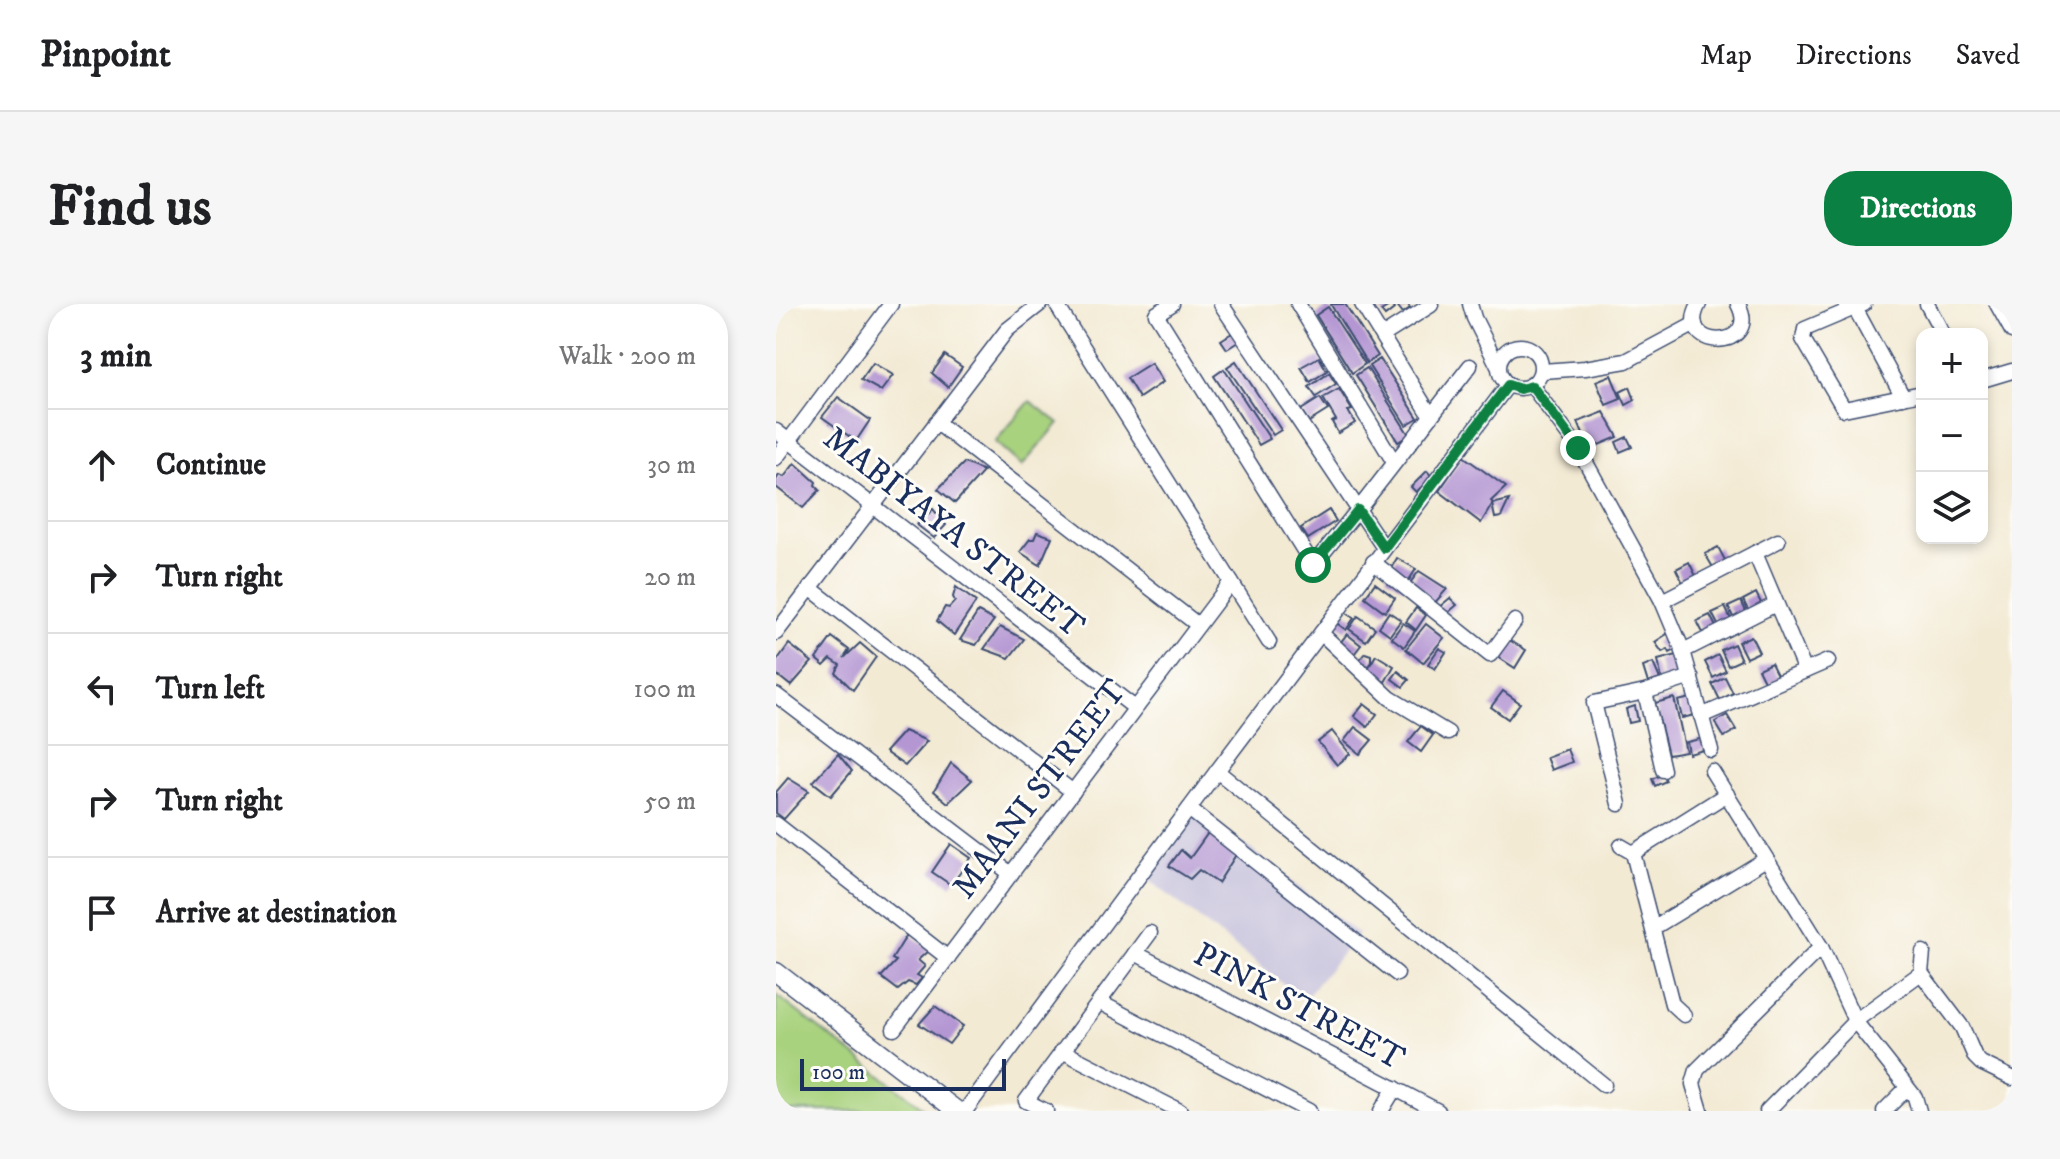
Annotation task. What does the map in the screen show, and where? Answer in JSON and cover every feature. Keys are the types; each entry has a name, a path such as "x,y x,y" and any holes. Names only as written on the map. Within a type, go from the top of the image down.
{"main road":[{"path":"776,972 957,1111"}],"street":[{"path":"776,458 782,436 891,304"},
{"path":"776,633 1007,330 1040,304"},
{"path":"1056,304 1269,642"},
{"path":"1172,304 1156,314 1313,565 1470,366"},
{"path":"1221,304 1384,548"},
{"path":"1298,304 1394,462"},
{"path":"1362,304 1431,416"},
{"path":"1382,336 1430,304"},
{"path":"1470,304 1499,374 1508,385 1520,389 1532,386 1542,371 1534,351 1521,346 1508,349 1498,366"},
{"path":"1699,304 1695,324 1709,339 1723,341 1739,328 1742,305"},
{"path":"1927,304 1940,328"},
{"path":"1997,304 2012,331"},
{"path":"1903,397 1860,306 1805,329 1803,339 1846,410 1916,394"},
{"path":"1542,371 1626,361 1695,324"},
{"path":"1988,378 2012,371"},
{"path":"965,1111 1508,385"},
{"path":"1532,386 1578,448 1662,601 1683,651 1711,750"},
{"path":"936,422 1198,625"},
{"name":"MABIYAYA STREET","path":"782,436 1135,708"},
{"path":"1662,601 1778,541"},
{"path":"1755,553 1805,671"},
{"path":"1373,562 1490,655 1515,621"},
{"name":"MAANI STREET","path":"894,1029 1231,582"},
{"path":"810,588 1073,792"},
{"path":"1683,651 1776,604"},
{"path":"1321,633 1390,698 1448,733"},
{"path":"1701,716 1828,661"},
{"path":"1619,804 1594,703 1645,692 1691,677"},
{"path":"1645,692 1663,770"},
{"path":"776,695 1011,874"},
{"path":"1217,771 1604,1085"},
{"path":"1712,771 1821,947 1855,1021 1915,1097 1919,1111"},
{"path":"1684,1015 1672,1004 1653,928 1627,849 1727,794"},
{"path":"1189,809 1397,974"},
{"path":"776,824 948,958"},
{"path":"1653,928 1766,859"},
{"path":"1046,1111 1026,1101 1150,933"},
{"path":"1701,1111 1693,1084 1697,1070 1821,947"},
{"path":"1923,952 1921,973 1962,1027 1975,1057 2012,1078"},
{"name":"PINK STREET","path":"1135,953 1438,1111"},
{"path":"1767,1111 1855,1021 1921,973"},
{"path":"1099,1002 1309,1111"},
{"path":"1062,1051 1180,1111"},
{"path":"1381,1111 1395,1088"},
{"path":"1884,1111 1907,1088"}],"shaded area":[{"path":"1200,809 1358,934 1304,1000 1148,879"}],"green space":[{"path":"1030,401 1059,423 1022,466 995,442"},
{"path":"776,995 927,1111 776,1111"}],"building":[{"path":"1332,304 1345,304 1378,356 1367,363"},
{"path":"1396,304 1408,304 1410,308 1403,313"},
{"path":"1391,305 1394,309 1385,316 1381,311"},
{"path":"1328,307 1365,364 1352,373 1316,315"},
{"path":"1232,333 1238,342 1227,349 1221,340"},
{"path":"945,355 962,367 948,387 932,373"},
{"path":"1319,357 1327,371 1310,382 1301,367"},
{"path":"1380,359 1418,418 1406,425 1369,366"},
{"path":"1236,361 1281,430 1273,435 1227,367"},
{"path":"873,363 893,375 881,391 861,380"},
{"path":"1151,363 1163,382 1139,398 1127,378"},
{"path":"1367,368 1409,435 1398,442 1356,375"},
{"path":"1224,369 1270,439 1259,445 1214,376"},
{"path":"1329,373 1336,384 1316,397 1309,387"},
{"path":"1611,375 1621,399 1606,405 1596,381"},
{"path":"1630,387 1635,400 1626,405 1620,392"},
{"path":"1339,389 1352,410 1348,411 1355,423 1338,433 1332,422 1336,420 1323,398"},
{"path":"838,397 870,420 856,441 822,417"},
{"path":"1320,398 1328,410 1309,422 1301,410"},
{"path":"1604,412 1618,437 1589,449 1578,422"},
{"path":"1627,437 1632,447 1620,452 1616,442"},
{"path":"1463,456 1506,487 1491,501 1493,503 1481,523 1439,491"},
{"path":"795,463 816,482 820,490 803,508 776,487 779,475 784,477"},
{"path":"964,463 984,471 955,503 938,489"},
{"path":"1427,471 1432,477 1416,492 1411,487"},
{"path":"1509,500 1501,517 1495,518 1492,504"},
{"path":"933,509 946,525 934,538 917,525"},
{"path":"1329,510 1336,521 1308,539 1301,528"},
{"path":"1037,532 1052,537 1040,565 1020,552"},
{"path":"1718,547 1726,562 1714,569 1705,554"},
{"path":"1397,558 1416,569 1404,588 1386,577"},
{"path":"1689,562 1697,578 1684,585 1676,569"},
{"path":"1419,571 1447,589 1432,606 1407,587"},
{"path":"1375,583 1395,598 1385,612 1365,597"},
{"path":"956,587 976,602 954,635 937,621 945,607 949,608 955,601"},
{"path":"1756,593 1764,609 1751,616 1743,600"},
{"path":"1450,598 1457,605 1444,616 1438,608"},
{"path":"1741,601 1749,617 1736,623 1728,607"},
{"path":"1725,607 1733,623 1720,629 1712,613"},
{"path":"1416,608 1426,615 1416,630 1406,622"},
{"path":"1342,610 1354,618 1346,630 1334,621"},
{"path":"978,612 994,620 976,645 960,640"},
{"path":"1389,612 1401,620 1390,635 1379,627"},
{"path":"1710,615 1718,631 1705,637 1697,621"},
{"path":"1358,616 1375,628 1366,641 1349,629"},
{"path":"1403,623 1415,631 1404,647 1392,638"},
{"path":"1426,624 1444,638 1423,663 1406,649"},
{"path":"1000,627 1024,639 1009,658 984,649"},
{"path":"1670,632 1681,647 1670,653 1668,649 1662,652 1655,642"},
{"path":"1347,634 1361,645 1351,658 1337,647"},
{"path":"1751,636 1759,652 1746,658 1738,642"},
{"path":"832,637 849,650 844,658 860,643 876,657 853,690 836,673 840,665 831,659 824,666 816,659"},
{"path":"1509,640 1526,650 1515,668 1498,657"},
{"path":"789,644 812,662 791,686 776,674 776,662"},
{"path":"1734,644 1741,660 1728,666 1721,650"},
{"path":"1439,648 1446,652 1435,669 1428,664"},
{"path":"1365,653 1371,655 1366,669 1357,663"},
{"path":"1681,654 1686,674 1662,680 1658,660"},
{"path":"1376,655 1394,666 1385,682 1366,672"},
{"path":"1718,655 1726,671 1713,678 1705,662"},
{"path":"1653,663 1660,679 1648,683 1643,667"},
{"path":"1771,663 1779,679 1766,685 1758,669"},
{"path":"1398,671 1409,680 1403,687 1392,679"},
{"path":"1725,677 1733,693 1720,700 1712,684"},
{"path":"1503,691 1520,703 1508,719 1491,707"},
{"path":"1695,697 1699,714 1682,718 1678,701"},
{"path":"1674,698 1686,752 1668,755 1655,703"},
{"path":"1364,704 1377,714 1367,727 1354,716"},
{"path":"1635,706 1638,721 1629,723 1626,709"},
{"path":"1727,715 1736,730 1724,737 1715,722"},
{"path":"1421,726 1433,735 1421,752 1408,742"},
{"path":"1355,727 1372,740 1360,754 1344,741"},
{"path":"904,731 927,741 905,766 885,752"},
{"path":"1332,731 1350,754 1337,765 1318,742"},
{"path":"1704,738 1707,749 1689,754 1687,742"},
{"path":"1567,749 1572,762 1551,770 1546,757"},
{"path":"838,754 852,771 831,796 813,782"},
{"path":"951,763 972,780 948,803 934,791"},
{"path":"1663,774 1666,781 1655,786 1652,779"},
{"path":"788,778 809,791 784,819 776,813 776,792"},
{"path":"1208,833 1237,853 1218,883 1199,870 1190,879 1169,866 1181,850 1190,858"},
{"path":"951,844 971,858 951,885 932,872"},
{"path":"908,933 930,949 918,960 925,966 917,975 922,978 916,985 908,982 898,990 881,977 896,961 892,959"},
{"path":"935,1006 963,1026 949,1044 919,1024"}],"route":[{"path":"1313,565 1358,510 1384,548 1508,385 1520,389 1532,386 1578,448"}]}
